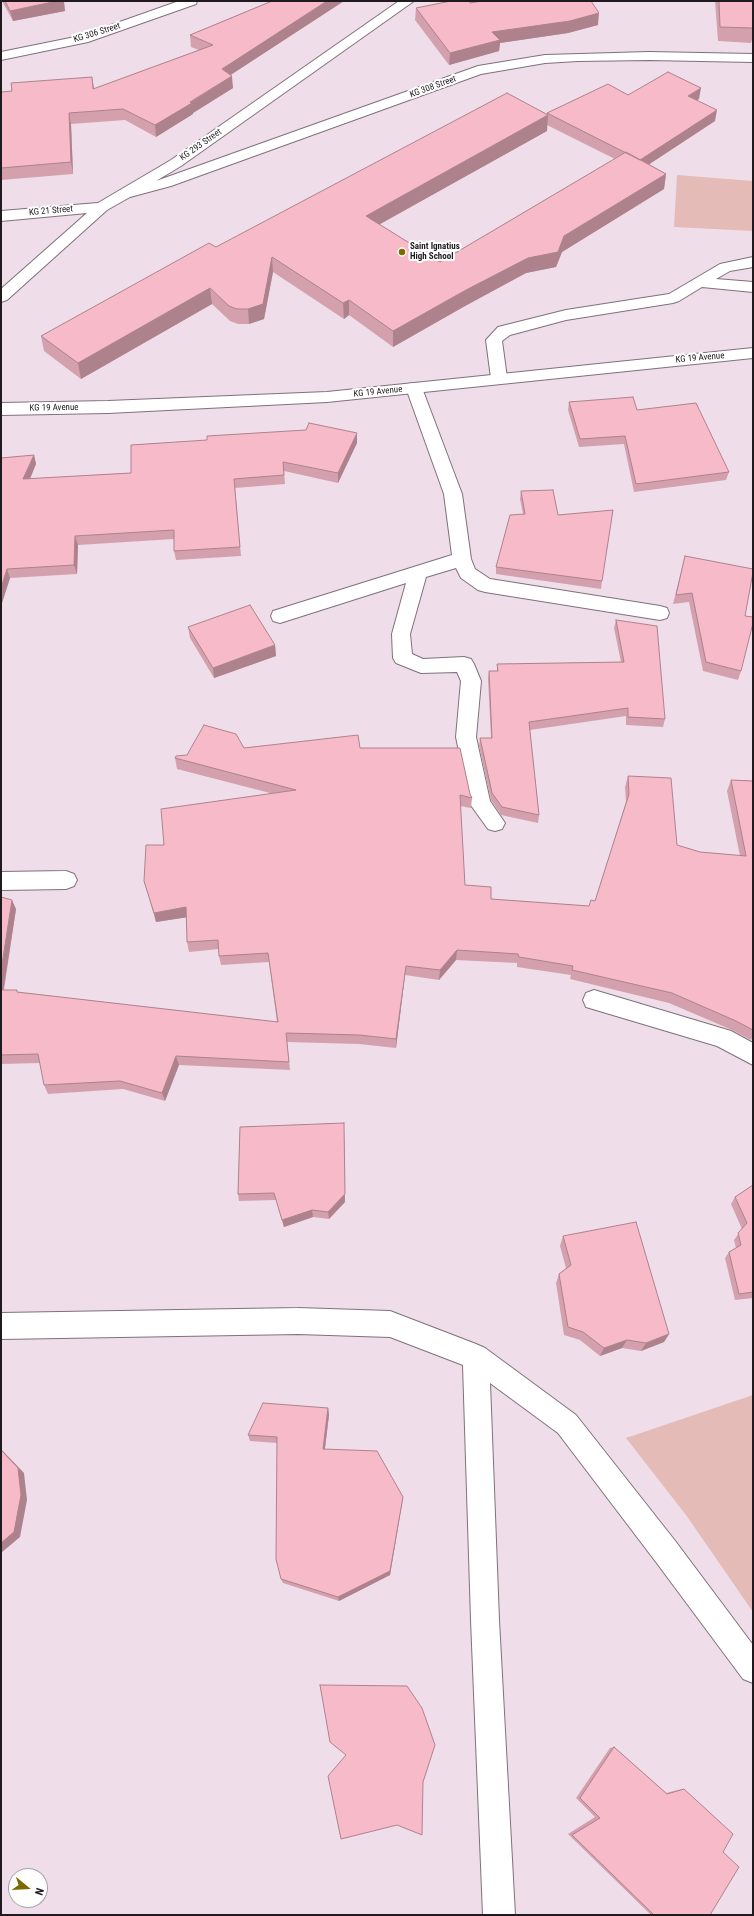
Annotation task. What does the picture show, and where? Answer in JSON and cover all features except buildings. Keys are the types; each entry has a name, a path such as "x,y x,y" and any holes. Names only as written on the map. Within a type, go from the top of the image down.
{"street":[{"name":"KG 306 Street","path":"1,56 83,39 191,1"},
{"name":"KG 293 Street","path":"1,297 102,207 176,163 408,1"},
{"name":"KG 308 Street","path":"127,193 166,183 478,70 537,60 578,57 649,56 753,58"},
{"name":"KG 21 Street","path":"1,216 102,207"},
{"path":"499,378 494,340 504,331 566,315 673,298 724,267 753,262"},
{"path":"699,282 753,287"},
{"name":"KG 19 Avenue","path":"1,409 108,407 327,397 499,378 753,353"},
{"path":"414,388 453,494 462,559 467,573 485,585 660,613"},
{"path":"280,616 462,559"},
{"path":"418,574 401,634 403,658 421,666 464,664 471,681 466,737 480,804 496,823"},
{"path":"1,881 66,880"},
{"path":"594,1000 723,1038 753,1055"},
{"path":"1,1326 298,1321 390,1324 476,1357 567,1424 666,1552 753,1669"},
{"path":"476,1357 485,1620 499,1915"}],"shaded area":[{"path":"677,175 753,181 753,231 674,227"},
{"path":"753,1395 753,1612 686,1515 626,1438"}],"place":[{"name":"Saint Ignatius High School","path":"402,252"}]}
